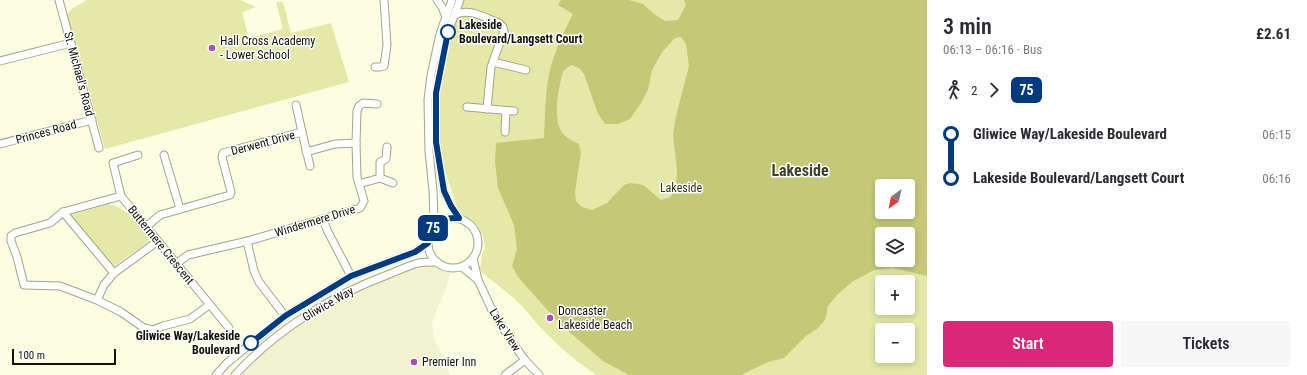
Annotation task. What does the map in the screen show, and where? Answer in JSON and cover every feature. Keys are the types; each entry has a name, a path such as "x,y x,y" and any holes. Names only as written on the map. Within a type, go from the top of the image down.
{"street":[{"name":"St. Michael's Road","path":"59,0 99,148"},
{"path":"375,67 384,66 387,45 384,0"},
{"path":"437,0 442,6 446,17"},
{"path":"432,229 434,216 434,191 429,152 428,100 431,75 440,34 452,0"},
{"path":"459,218 444,191 436,142 436,93 447,36 461,0 475,14"},
{"path":"455,15 462,11 475,14 499,23 503,27 504,31 493,62 488,109"},
{"path":"0,61 71,43"},
{"path":"493,62 529,72"},
{"name":"Windermere Drive","path":"176,264 188,255 247,241 360,208 364,201 357,177 357,111 359,106 363,103 378,104"},
{"name":"Derwent Drive","path":"296,105 310,166"},
{"path":"467,107 514,111"},
{"path":"505,132 506,111"},
{"name":"Princes Road","path":"0,144 92,120"},
{"name":"Derwent Drive","path":"147,226 160,215 230,195 232,192 222,157 223,153 302,132"},
{"name":"Derwent Drive","path":"306,152 335,144 356,143"},
{"path":"380,178 380,162 386,159 386,148"},
{"path":"121,196 113,163 138,155"},
{"path":"164,155 180,209"},
{"path":"359,184 380,178 393,183"},
{"name":"Buttermere Crescent","path":"209,305 190,319 153,330 144,328 121,312 97,300 60,286 24,285 17,257 10,241 11,236 14,233 50,223 64,212 121,196 229,328"},
{"path":"64,212 114,273"},
{"path":"459,218 467,221 475,230 478,238 478,248 473,258 462,267 452,268 437,262 431,255 428,243 429,234 432,229 440,220 459,218"},
{"path":"323,219 327,230 351,276"},
{"path":"97,300 104,285 114,273 158,241"},
{"path":"247,241 254,271 259,282 285,316"},
{"name":"Gliwice Way","path":"217,375 227,363 285,316 351,276 415,252 428,243"},
{"name":"Lake View","path":"473,258 478,280 493,312 525,360 539,375"},
{"name":"Gliwice Way","path":"235,375 248,361 282,333 322,306 372,281 419,263 437,262"},
{"name":"Lake View","path":"462,267 478,280"},
{"path":"505,375 525,360"}],"shaded area":[{"name":"Lakeside","path":"561,0 629,0 643,4 665,21 678,20 686,5 684,0 927,0 927,276 893,268 874,270 852,282 837,295 828,306 825,320 784,358 768,362 741,375 629,375 603,361 559,323 518,277 512,266 517,249 514,225 498,188 495,162 496,143 544,138 549,74 559,43 573,14 558,5","holes":["681,37 686,44 689,66 676,116 673,135 677,170 676,189 670,197 661,200 643,185 631,183 624,185 607,203 592,210 582,207 576,201 575,192 581,153 579,144 563,134 558,123 557,100 563,71 571,65 579,68 584,74 598,114 605,124 618,124 630,119 641,103 648,90 652,70 663,51 675,38"]},
{"path":"437,262 452,268 445,292 432,323 434,340 443,356 450,375 235,375 282,333 365,283"}],"green space":[{"name":"Hall Cross Academy - Lower School","path":"87,0 240,0 256,7 242,12 249,38 283,29 276,2 283,2 291,33 331,23 349,82 105,149 67,14 73,8"},
{"name":"Lakeside","path":"460,0 927,0 927,375 597,375 571,356 553,340 515,299 480,270 482,255 485,247 483,236 477,225 458,211 436,142 437,93 447,36"},
{"path":"109,204 122,209 137,221 150,237 148,242 114,266 111,265 70,215"}],"bus line":[{"name":"75","path":"251,343 285,316 351,276 415,252 428,243 429,234 434,225 440,220 459,218 444,191 436,142 436,93 448,32"}],"place":[{"name":"Lakeside Boulevard/Langsett Court","path":"448,32"},
{"name":"Hall Cross Academy - Lower School","path":"212,48"},
{"name":"Doncaster Lakeside Beach","path":"550,318"},
{"name":"Gliwice Way/Lakeside Boulevard","path":"251,343"},
{"name":"Premier Inn","path":"414,362"}],"district":[{"name":"Lakeside","path":"800,170"}]}
